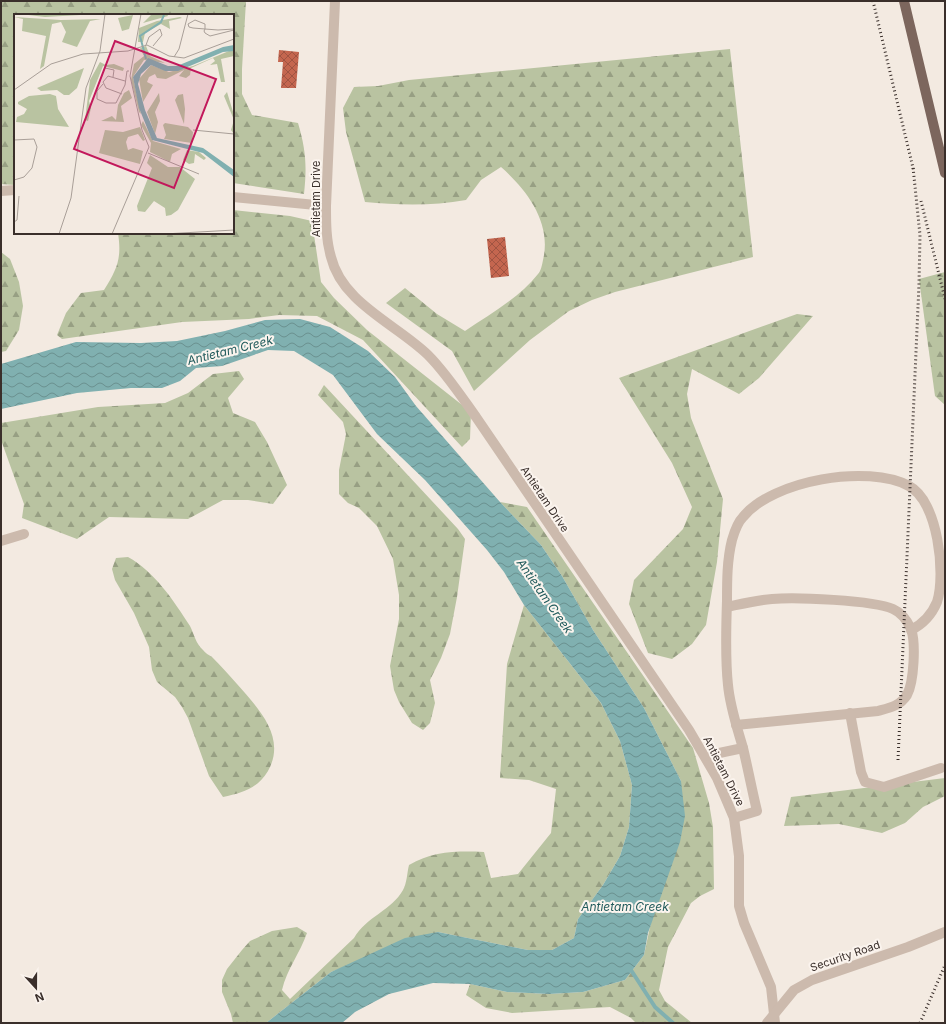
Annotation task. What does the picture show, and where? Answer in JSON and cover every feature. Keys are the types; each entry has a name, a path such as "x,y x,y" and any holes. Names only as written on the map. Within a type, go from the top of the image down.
{"main road":[{"path":"904,1 945,173"}],"street":[{"name":"Antietam Drive","path":"334,1 326,206 328,240 331,258 339,277 363,304 412,340 442,371 476,417 690,730 705,756 734,818 739,856 739,906 744,923 771,987 775,1012 775,1023"},
{"path":"1,191 14,190"},
{"path":"234,197 326,206"},
{"path":"734,818 757,811 728,685 726,607 728,564 733,539 742,517 760,503 800,483 827,478 886,477 910,486 921,497 932,520 942,555 942,576 937,601 929,616 911,630"},
{"path":"1,541 24,534"},
{"path":"726,607 772,599 811,599 870,603 892,609 904,617 911,630 913,666 907,695 901,702 892,708 850,714 736,725"},
{"path":"850,714 861,772 865,782 884,787 941,768"},
{"path":"705,756 743,748"},
{"name":"Security Road","path":"767,1023 794,990 812,980 908,947 945,932"}],"green space":[{"path":"1,1 246,1 242,94 252,115 298,123 305,158 304,194 234,183 234,14 14,14 14,185 1,184"},
{"path":"730,49 753,257 615,292 592,300 569,311 530,340 474,391 452,351 386,303 405,288 437,314 465,331 522,291 539,273 541,270 545,246 544,233 541,220 528,197 511,176 501,167 481,180 466,200 416,204 365,202 346,132 343,108 354,87 378,86 409,80"},
{"path":"234,210 290,216 312,221 321,282 334,298 367,330 471,412 470,439 462,447 363,340 317,316 279,315 249,319 182,322 62,339 57,335 66,313 81,293 104,290 115,270 119,257 118,234 234,234"},
{"path":"1,252 10,259 19,282 23,306 19,330 6,351 1,352"},
{"path":"945,272 945,405 935,396 919,279"},
{"path":"797,314 813,316 759,378 739,394 692,369 687,394 691,418 723,499 717,562 706,625 692,644 672,659 648,653 629,604 634,580 683,529 692,507 672,463 619,378"},
{"path":"239,371 244,379 228,398 233,413 255,422 267,442 287,485 273,504 248,500 223,500 188,519 109,517 77,539 22,518 24,504 1,440 1,423 98,407 165,403 188,393 213,374"},
{"path":"324,385 458,529 465,539 450,634 441,658 430,680 435,703 430,723 423,730 412,723 399,702 394,690 390,666 399,619 399,595 393,559 377,526 359,508 348,503 339,494 339,470 346,434 343,422 318,395"},
{"path":"500,502 527,507 693,748 709,803 713,827 714,889 700,896 691,903 668,947 659,990 665,1001 692,1023 636,1023 631,1018 610,1007 512,1013 486,1008 466,995 470,984 507,992 549,994 583,992 625,980 644,955 681,781 644,708 593,630 562,576 541,545"},
{"path":"128,557 146,570 163,587 190,626 201,648 215,660 245,693 268,724 274,746 273,758 264,777 254,786 236,794 223,797 209,776 188,718 182,707 175,697 157,682 152,670 149,647 134,613 115,580 112,569 116,558"},
{"path":"524,605 601,703 620,741 632,785 629,827 620,856 603,885 578,919 574,938 552,950 528,950 438,932 331,972 266,1023 233,1023 222,992 222,980 227,969 250,941 272,931 297,927 307,933 284,982 282,990 290,999 354,938 365,924 398,897 403,890 409,865 418,860 436,854 455,852 484,852 491,878 518,874 551,833 556,789 529,780 500,778 507,664"},
{"path":"945,778 945,796 923,807 905,823 882,833 839,824 784,826 791,797"}],"water":[{"name":"Antietam Creek","path":"300,319 330,327 368,351 395,377 416,406 500,502 541,545 562,576 593,630 644,708 681,781 685,816 680,842 648,933 644,955 625,980 583,992 549,994 507,992 470,984 433,983 389,994 355,1012 342,1023 266,1023 331,972 405,938 438,932 528,950 552,950 574,938 578,919 603,885 620,856 629,827 632,785 620,741 601,703 524,605 504,572 487,550 425,480 377,434 333,375 294,351 268,350 222,366 196,368 180,381 162,388 131,388 77,393 1,409 1,364 76,342 141,343 177,341 225,331 265,320"}],"building":[{"path":"279,50 299,52 296,88 281,88 283,62 278,62"},
{"path":"505,237 509,276 491,278 487,239"}],"waterway":[{"path":"629,967 655,1007 673,1023"}],"railway":[{"path":"873,1 914,172"},
{"path":"898,760 919,284 920,235 913,167"},
{"path":"921,201 945,299"},
{"path":"920,1023 945,965"}]}
